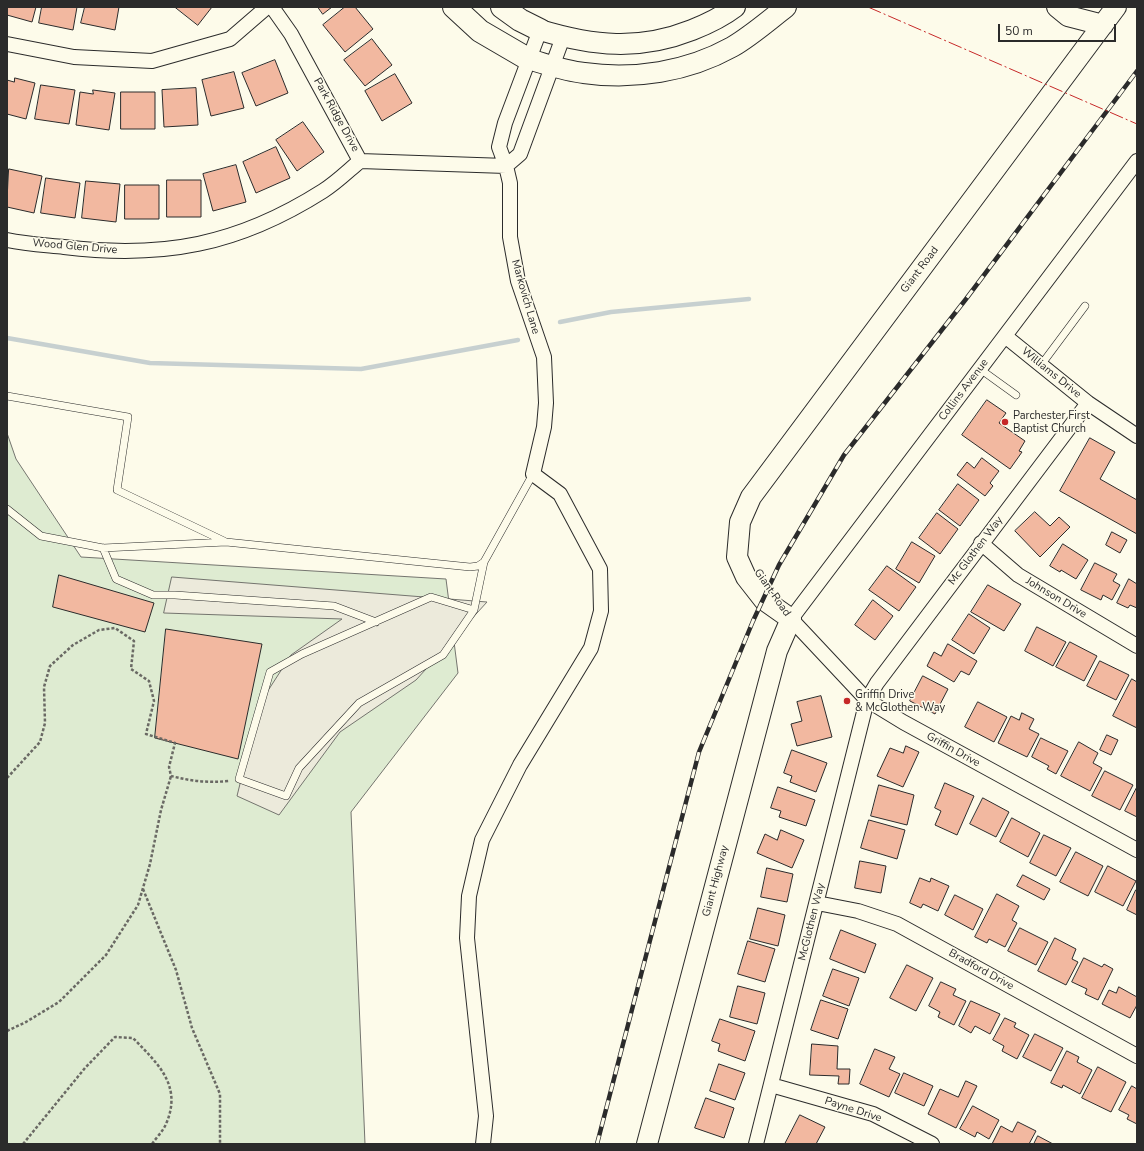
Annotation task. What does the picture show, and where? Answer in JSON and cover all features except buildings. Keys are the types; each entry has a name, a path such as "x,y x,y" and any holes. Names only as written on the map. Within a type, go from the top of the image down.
{"highway":[{"path":"454,7 480,31 528,58"},
{"path":"502,7 520,20 540,30"}],"street":[{"path":"7,44 74,57 152,61 230,39 267,7"},
{"name":"Park Ridge Drive","path":"272,7 290,34 360,160 506,166"},
{"path":"540,30 595,44 639,45 671,38 706,24 735,7"},
{"path":"528,58 582,73 619,76 651,74 698,62 732,47 786,7"},
{"path":"1057,7 1068,16 1103,25"},
{"path":"1093,7 1103,25"},
{"name":"Giant Road","path":"791,619 764,600 746,577 737,557 740,522 751,497 1116,7"},
{"name":"Markovich Lane","path":"533,474 544,427 546,403 544,357 518,281 510,236 510,183 499,147 505,122 528,58 540,30"},
{"path":"506,166 520,154 563,37"},
{"name":"Wood Glen Drive","path":"7,240 98,251 162,251 219,240 268,222 324,191 360,160"},
{"name":"Collins Avenue","path":"791,619 1137,161"},
{"name":"Williams Drive","path":"1005,336 1088,403 1137,436"},
{"name":"Mc Glothen Way","path":"867,700 877,683 981,543 1088,403"},
{"path":"483,1144 486,1116 467,938 469,896 482,840 520,765 591,648 601,611 600,570 560,494 533,474"},
{"name":"Johnson Drive","path":"981,543 1018,575 1137,646"},
{"name":"Griffin Drive","path":"791,619 867,700 903,722 1137,850"},
{"name":"Giant Highway","path":"646,1144 777,650 791,619"},
{"name":"McGlothen Way","path":"756,1144 867,700"},
{"name":"Bradford Drive","path":"817,902 858,911 897,924 1137,1056"},
{"name":"Payne Drive","path":"771,1085 873,1114 932,1144"}],"lane":[{"path":"1041,365 1085,306"},
{"path":"980,369 1016,395"},
{"path":"7,396 128,416 117,490 226,542"},
{"path":"474,610 431,597 302,654 270,672 239,780 286,796 299,768 359,703 443,655 474,610 484,562 533,474"},
{"path":"7,509 41,536 103,548 226,542 470,567 478,566 484,562"},
{"path":"103,548 116,579 153,595 175,594 334,606 376,622"}],"path":[{"path":"7,778 40,742 45,723 44,688 50,666 73,645 99,630 115,628 134,641 132,669 149,681 154,701 146,734 175,743 169,767 171,776 161,810 150,864 138,905 106,955 59,1002 26,1022 7,1031"},
{"path":"171,776 189,781 211,783 239,780"},
{"path":"143,889 176,970 192,1028 220,1094 220,1144"},
{"path":"23,1144 85,1068 115,1038 133,1038 167,1077 172,1100 166,1124 152,1144"}],"green space":[{"path":"7,433 16,459 81,557 446,579 458,673 351,812 365,1144 7,1144"}],"shaded area":[{"path":"172,577 487,602 416,680 340,732 279,815 237,796 260,703 291,655 342,619 164,613"}],"waterway":[{"path":"560,322 611,312 749,299"},
{"path":"7,338 150,363 361,369 518,340"}],"railway":[{"path":"597,1144 699,752 753,621 779,565 844,455 966,299 1137,71"}],"power":[{"path":"868,7 1137,124"}],"place":[{"name":"Parchester First Baptist Church","path":"1005,422"},
{"name":"Griffin Drive & McGlothen Way","path":"847,701"}]}
